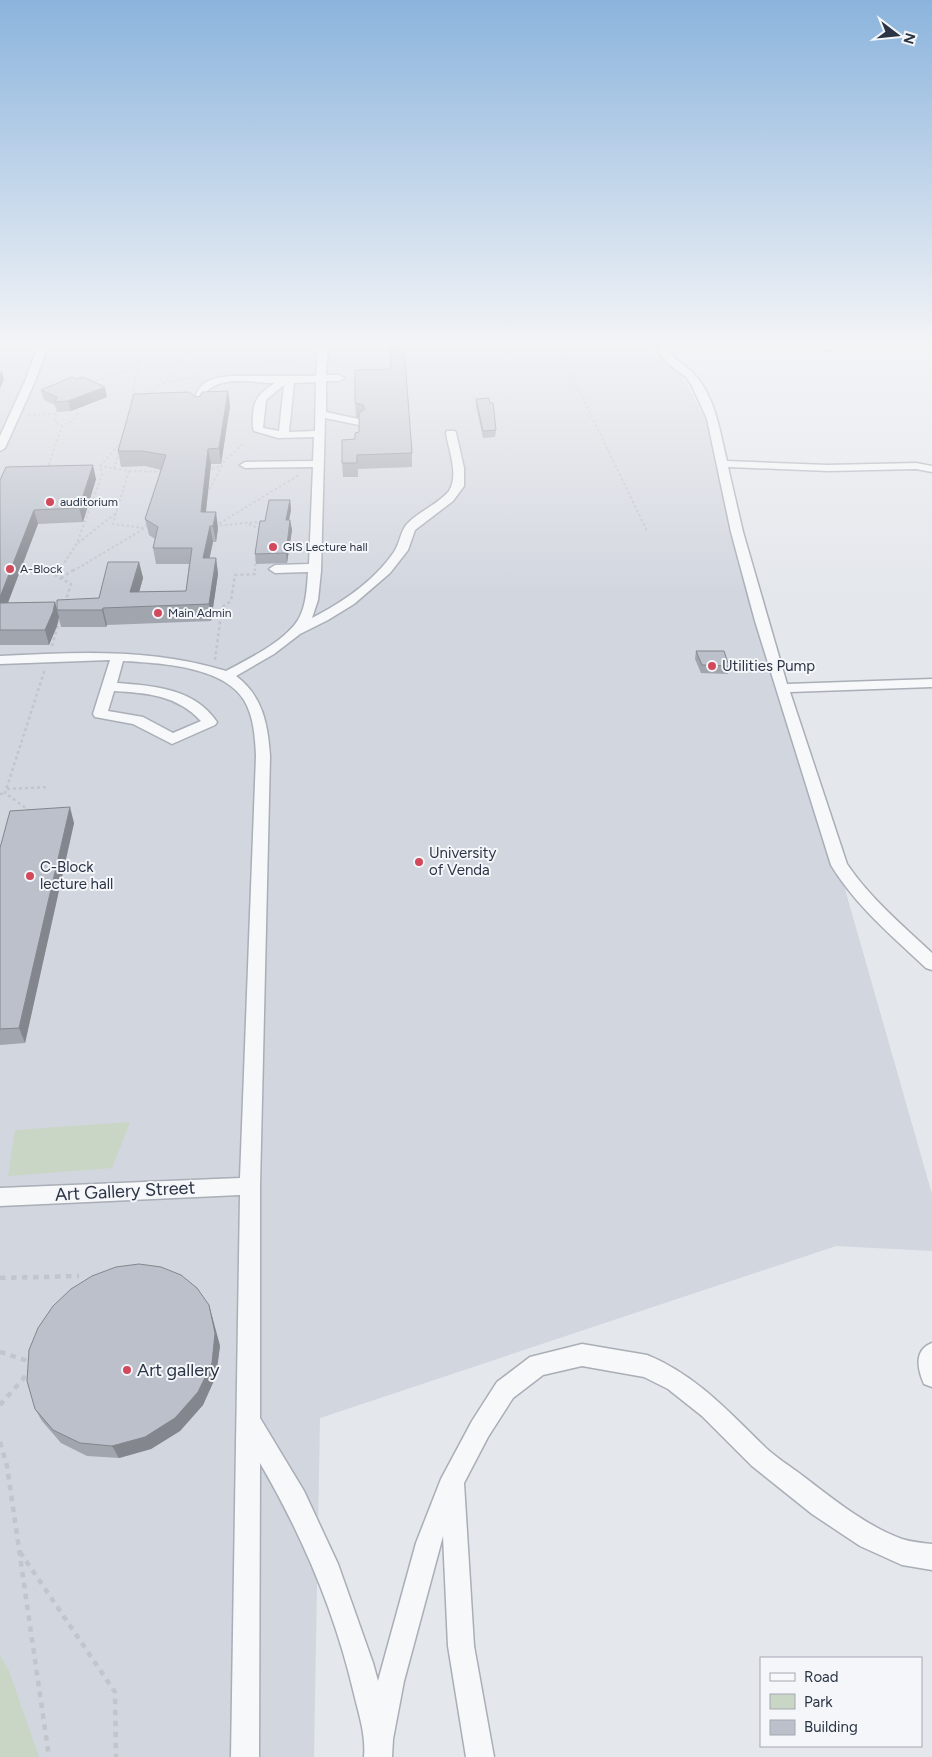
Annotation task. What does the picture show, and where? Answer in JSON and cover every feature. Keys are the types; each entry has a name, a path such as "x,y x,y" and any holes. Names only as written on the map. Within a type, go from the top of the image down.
{"street":[{"path":"258,428 268,434 320,434"},
{"path":"284,428 284,434"},
{"path":"296,631 305,619 310,606 314,568 321,428"},
{"path":"714,428 743,555 761,621 839,865 851,883 886,921 932,963"},
{"path":"220,673 316,622 342,605 386,570 403,546 405,537 412,526 436,509 455,491 459,484 451,433"},
{"path":"245,465 318,464"},
{"path":"724,464 828,468 916,466 932,469"},
{"path":"275,569 314,568"},
{"path":"108,686 155,689 179,696 202,711 210,722 172,739 150,724 132,718 100,714 108,686 118,656"},
{"path":"0,660 118,656 181,664 220,673 240,685 254,705 262,725 263,756 250,1186 246,1757"},
{"path":"783,688 932,683"},
{"path":"932,1354 930,1356 932,1376"},
{"path":"248,1420 295,1500 329,1573 360,1663 378,1748"},
{"path":"453,1479 461,1646 480,1757"}],"lane":[{"path":"0,448 8,428"},
{"name":"Art Gallery Street","path":"0,1197 250,1186"},
{"path":"378,1748 391,1681 426,1553 453,1479 480,1429 505,1390 538,1365 582,1355 615,1359 647,1366 676,1380 710,1408 760,1458 821,1506 869,1536 902,1552 932,1557"}],"path":[{"path":"47,470 61,428"},
{"path":"598,428 648,531"},
{"path":"100,466 123,442 114,469"},
{"path":"207,494 225,460 244,443"},
{"path":"214,526 318,464"},
{"path":"100,466 129,471 170,472"},
{"path":"5,794 71,584 56,576 77,543 102,474 100,466"},
{"path":"200,472 222,466"},
{"path":"129,471 112,524 145,528"},
{"path":"94,475 102,474"},
{"path":"77,543 116,512"},
{"path":"61,578 145,528 148,519"},
{"path":"209,526 255,522 266,526"},
{"path":"249,524 260,529 259,539"},
{"path":"220,673 222,607 231,601 235,575 255,574 256,556"},
{"path":"7,789 49,787"},
{"path":"0,794 5,794 36,815"},
{"path":"0,1278 79,1276"},
{"path":"0,1352 37,1364 0,1405"},
{"path":"0,1442 7,1466 49,1757"},
{"path":"19,1550 115,1692 116,1757"}],"shaded area":[{"name":"University of Venda","path":"0,428 710,428 717,441 932,1194 932,1251 836,1246 320,1418 314,1757 0,1757"}],"green space":[{"path":"130,1122 112,1168 8,1176 15,1130"},
{"path":"0,1655 9,1671 39,1757 0,1757"}],"building":[{"path":"124,428 222,428 219,448 208,449 201,512 216,512 213,526 210,526 203,558 216,558 209,604 103,608 102,610 57,610 57,600 99,598 108,562 139,562 130,592 186,591 192,548 153,548 158,527 145,519 166,455 142,451 118,451"},
{"path":"359,428 410,428 412,453 357,455 357,463 342,463 342,440 355,439 355,433 359,432"},
{"path":"482,428 496,428 496,430 483,431"},
{"path":"93,465 79,508 34,510 0,597 0,480 6,467"},
{"path":"269,500 290,500 286,520 290,520 286,553 255,554 260,521 265,521"},
{"path":"55,602 45,630 0,630 0,603"},
{"path":"696,651 724,651 729,666 702,665"},
{"path":"70,807 19,1028 0,1029 0,848 10,811"},
{"name":"Art gallery","path":"139,1264 161,1267 181,1275 197,1288 209,1305 215,1333 212,1363 198,1392 175,1418 145,1437 112,1446 80,1443 53,1430 35,1409 27,1381 29,1350 38,1328 53,1306 71,1289 92,1276 116,1267"}],"place":[{"name":"auditorium","path":"50,502"},
{"name":"GIS Lecture hall","path":"273,547"},
{"name":"A-Block","path":"10,569"},
{"name":"Main Admin","path":"158,613"},
{"name":"Utilities Pump","path":"712,666"},
{"name":"University of Venda","path":"419,862"},
{"name":"C-Block lecture hall","path":"30,876"},
{"name":"Art gallery","path":"127,1370"}]}
